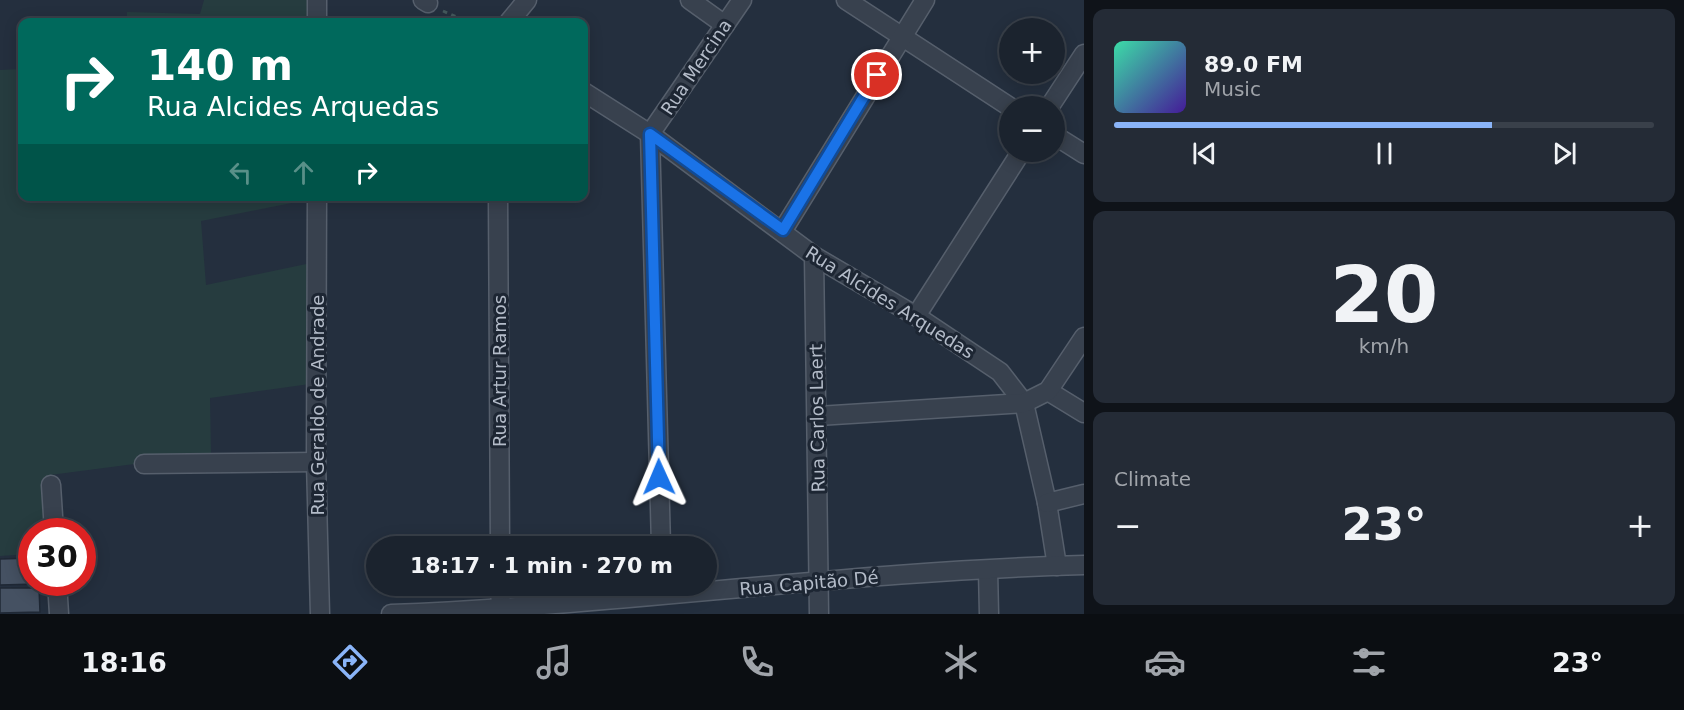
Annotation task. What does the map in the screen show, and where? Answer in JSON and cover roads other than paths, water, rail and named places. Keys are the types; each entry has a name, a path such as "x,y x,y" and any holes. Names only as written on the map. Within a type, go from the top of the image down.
{"street":[{"path":"317,0 317,18"},
{"path":"512,18 527,0"},
{"path":"690,0 725,25"},
{"name":"Rua Mercina","path":"650,134 742,0"},
{"path":"846,0 999,99"},
{"path":"783,230 925,0"},
{"path":"1057,96 1084,54"},
{"name":"Rua Alcides Arquedas","path":"588,95 650,134 814,255 916,316 1000,372 1024,403 1047,503 1058,566"},
{"path":"650,134 661,536"},
{"path":"1065,142 1084,154"},
{"path":"916,316 1015,162"},
{"name":"Rua Geraldo de Andrade","path":"317,201 316,462 320,614"},
{"name":"Rua Artur Ramos","path":"498,201 500,536"},
{"name":"Rua Carlos Laert","path":"814,255 819,614"},
{"path":"818,416 1024,403 1048,391 1084,337"},
{"path":"1048,391 1084,413"},
{"path":"144,464 316,462"},
{"path":"51,485 53,518"},
{"path":"1047,503 1084,494"},
{"name":"Rua Capitão Dé","path":"391,614 501,610 662,599 819,580 1084,565"},
{"path":"988,570 989,614"},
{"path":"58,596 59,614"},
{"path":"500,596 501,610"}]}
